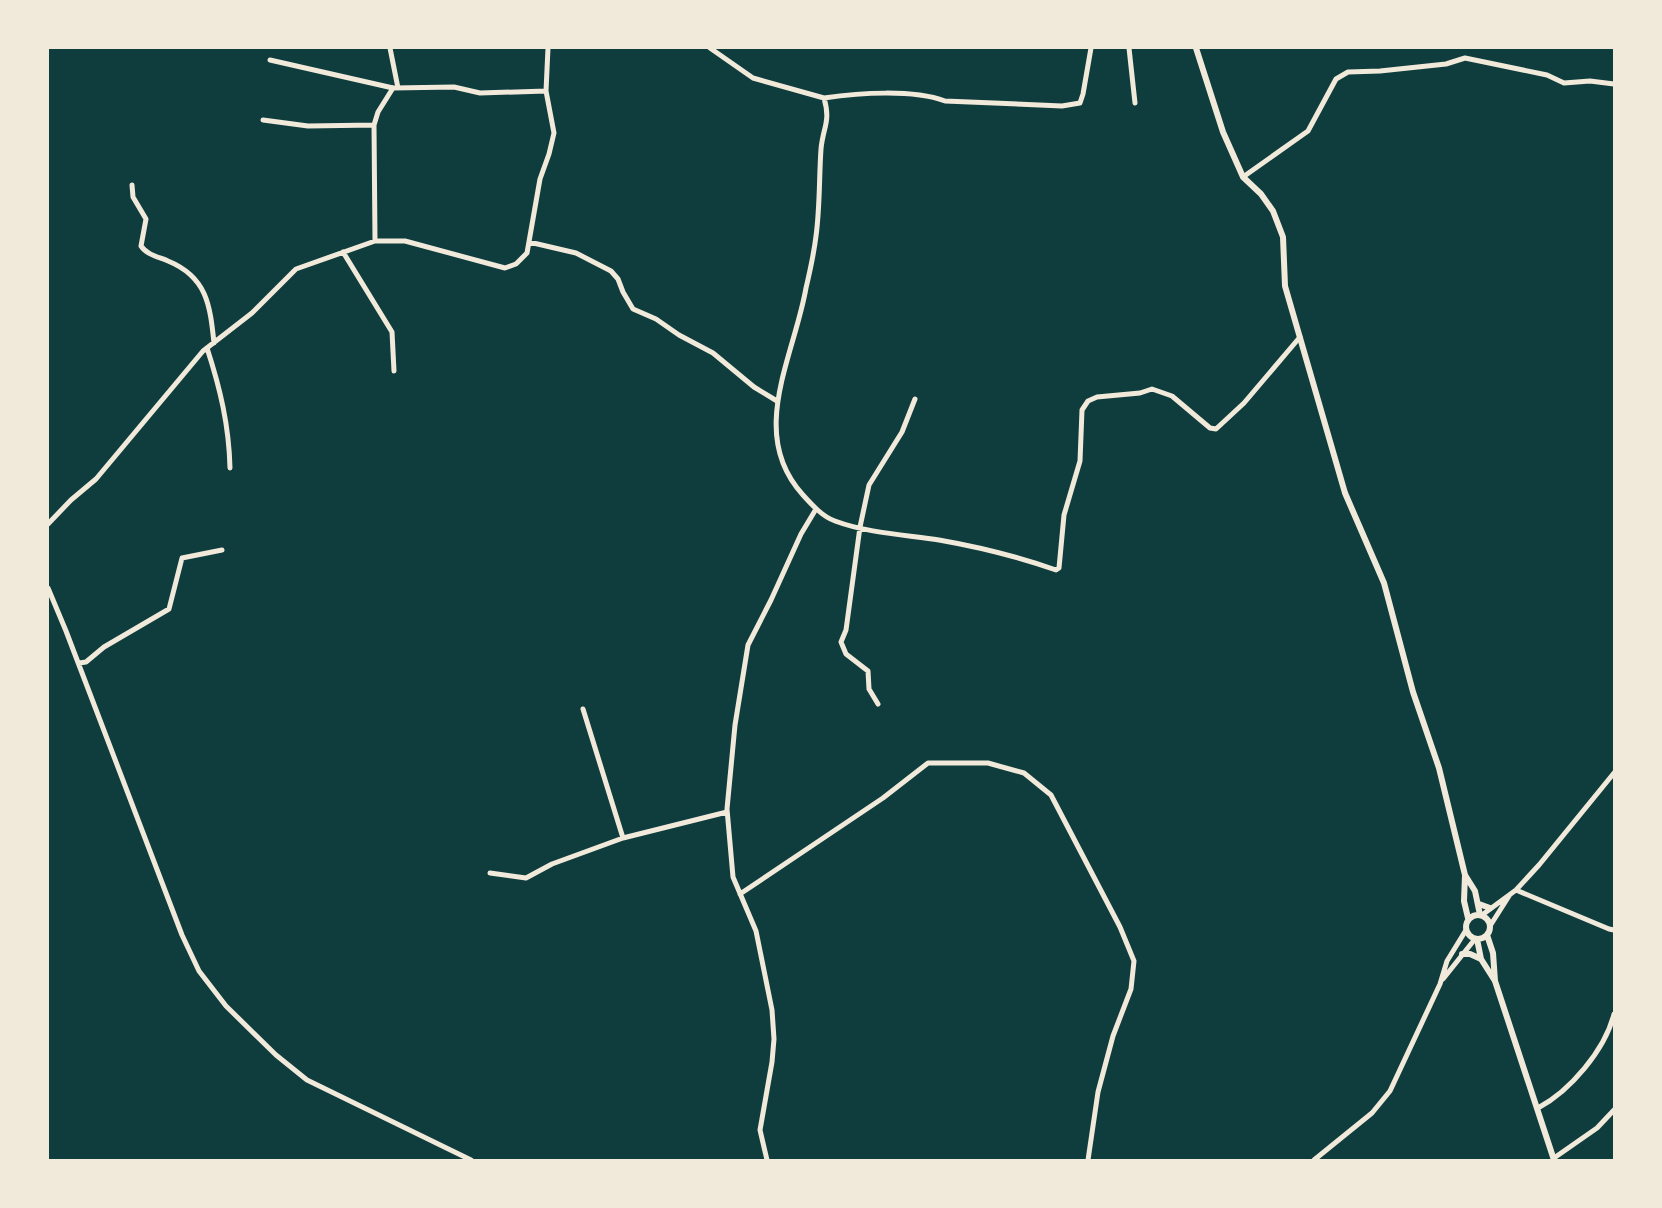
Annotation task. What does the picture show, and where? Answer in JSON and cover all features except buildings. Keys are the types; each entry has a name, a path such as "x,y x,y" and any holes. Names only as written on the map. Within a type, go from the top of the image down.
{"street":[{"path":"374,241 374,125 378,112 395,88 390,48"},
{"path":"48,524 71,500 96,479 207,348 252,313 296,269 374,241 405,240 505,268 516,264 527,252 540,178 554,133 546,91 548,48"},
{"path":"710,48 753,78 824,98 886,94 932,96 945,101 1062,106 1080,103 1091,48"},
{"path":"1130,48 1135,103"},
{"path":"1196,48 1223,132 1243,177 1266,200 1280,230 1285,257 1285,286 1345,493 1384,583 1413,692 1439,768 1465,875 1479,904 1481,915"},
{"path":"1243,177 1308,131 1336,80 1348,72 1380,71 1446,64 1465,58 1547,75 1564,83 1590,81 1614,84"},
{"path":"270,60 395,88 454,87 480,92 546,91"},
{"path":"824,98 828,113 822,142 816,236 804,300 777,401 776,432 780,459 790,481 816,509 834,521 945,541 1024,559 1056,570 1059,568 1064,515 1080,461 1082,410 1088,401 1097,397 1140,394 1152,389 1172,396 1210,428 1216,429 1244,403 1300,337"},
{"path":"263,120 308,126 374,125"},
{"path":"132,186 133,197 146,219 141,246 148,253 174,264 194,276 210,306 214,343"},
{"path":"529,242 576,253 611,271 618,279 633,309 656,319 679,335 713,353 754,386 777,401"},
{"path":"343,252 392,332 394,371"},
{"path":"207,348 218,380 229,431 230,468"},
{"path":"878,704 869,689 868,671 846,654 842,642 846,630 860,527 868,485 902,432 915,399"},
{"path":"767,1160 760,1130 772,1062 774,1038 772,1010 756,931 733,877 727,812 735,725 748,645 772,600 801,534 816,509"},
{"path":"78,663 86,662 110,643 169,609 182,558 222,550"},
{"path":"48,588 182,935 199,970 226,1006 276,1056 308,1080 471,1160"},
{"path":"583,709 623,838"},
{"path":"740,894 883,798 928,763 988,763 1024,773 1051,795 1120,927 1134,961 1131,990 1113,1036 1098,1092 1088,1160"},
{"path":"1481,915 1516,890 1539,865 1614,773"},
{"path":"490,873 526,878 552,864 623,838 727,812"},
{"path":"1314,1160 1372,1113 1385,1099 1395,1082 1440,984 1447,961 1466,930 1468,918 1464,901 1465,875"},
{"path":"1516,890 1614,930"},
{"path":"1494,981 1493,953 1487,935 1490,926 1510,895"},
{"path":"1479,904 1490,908"},
{"path":"1468,918 1474,914 1481,915 1488,920 1490,926"},
{"path":"1466,930 1470,936 1476,939 1481,959 1494,981 1554,1159 1597,1128 1614,1110"},
{"path":"1440,984 1462,954 1476,939 1487,935"},
{"path":"1462,954 1470,954 1481,959"},
{"path":"1538,1108 1550,1102 1577,1078 1611,1028 1614,1014"}]}
